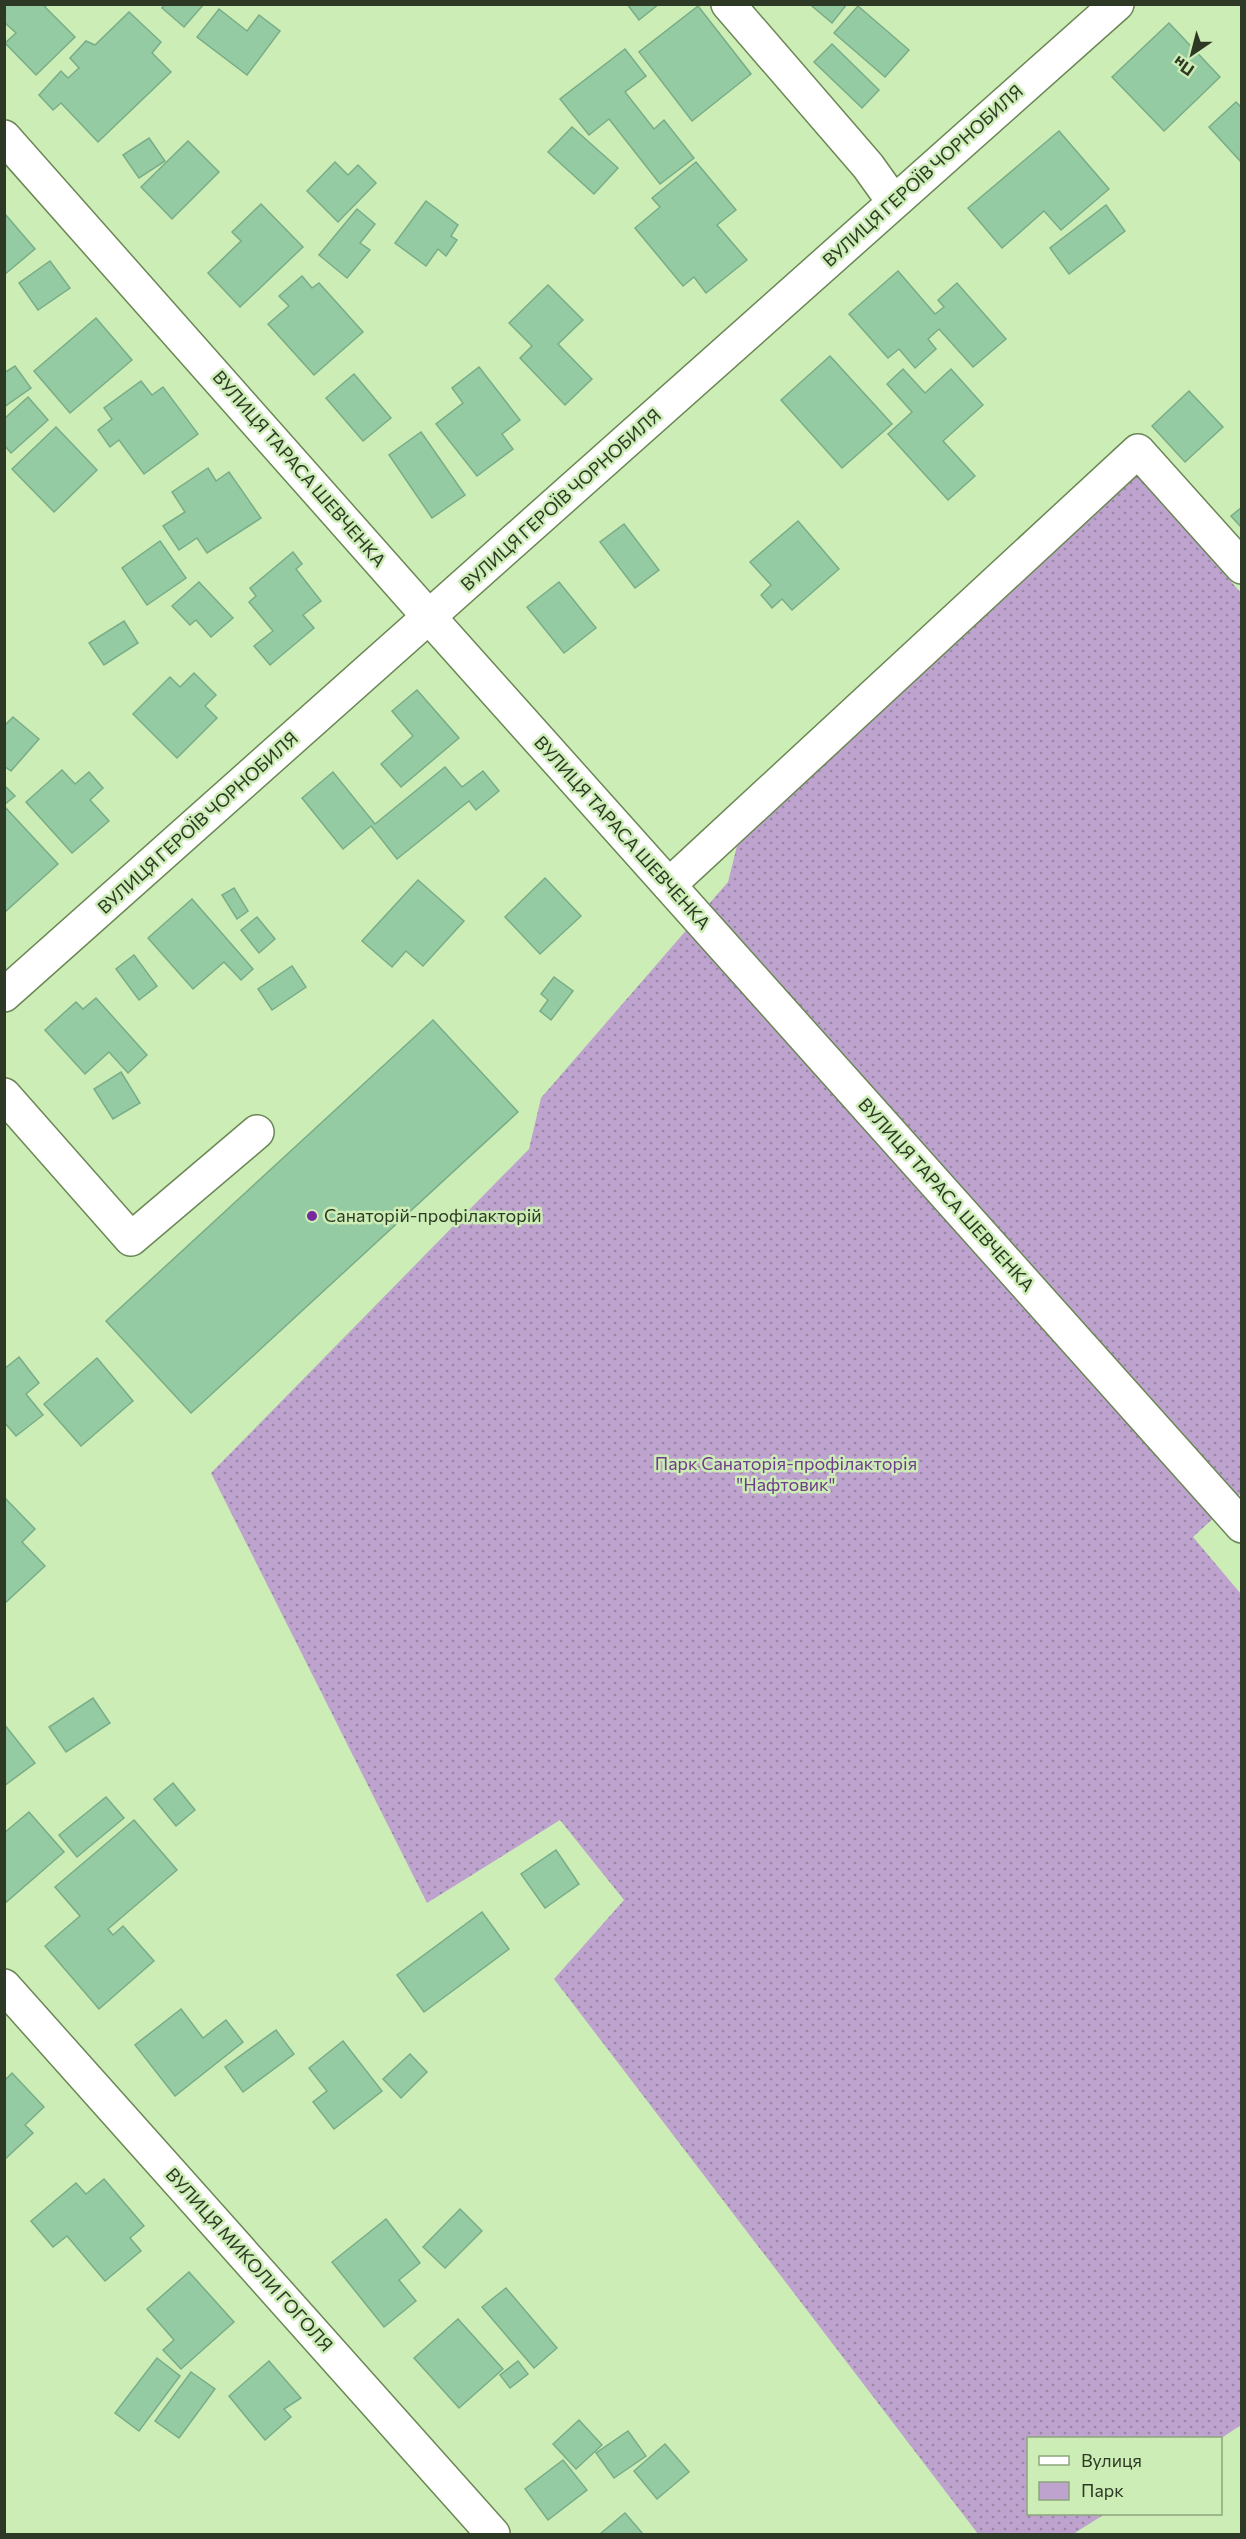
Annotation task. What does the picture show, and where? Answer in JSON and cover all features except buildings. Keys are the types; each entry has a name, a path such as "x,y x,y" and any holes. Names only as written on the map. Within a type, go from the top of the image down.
{"street":[{"path":"728,4 868,166 893,201"},
{"name":"ВУЛИЦЯ ГЕРОЇВ ЧОРНОБИЛЯ","path":"5,994 430,618 893,201 1117,4"},
{"name":"ВУЛИЦЯ ТАРАСА ШЕВЧЕНКА","path":"4,137 430,618 1239,1518"},
{"path":"669,885 1138,451 1242,567"},
{"path":"4,1095 131,1239 257,1132"},
{"name":"ВУЛИЦЯ МИКОЛИ ГОГОЛЯ","path":"4,1986 493,2535"}],"green space":[{"name":"Парк Санаторія-профілакторія \"Нафтовик\"","path":"1130,465 1241,593 1241,1493 1193,1537 1241,1594 1241,2425 1222,2438 1027,2437 1027,2515 1103,2515 1073,2534 978,2534 554,1979 624,1900 560,1820 427,1903 211,1473 529,1149 541,1098 728,882 738,842"}],"place":[{"name":"Санаторій-профілакторій","path":"312,1216"}]}
